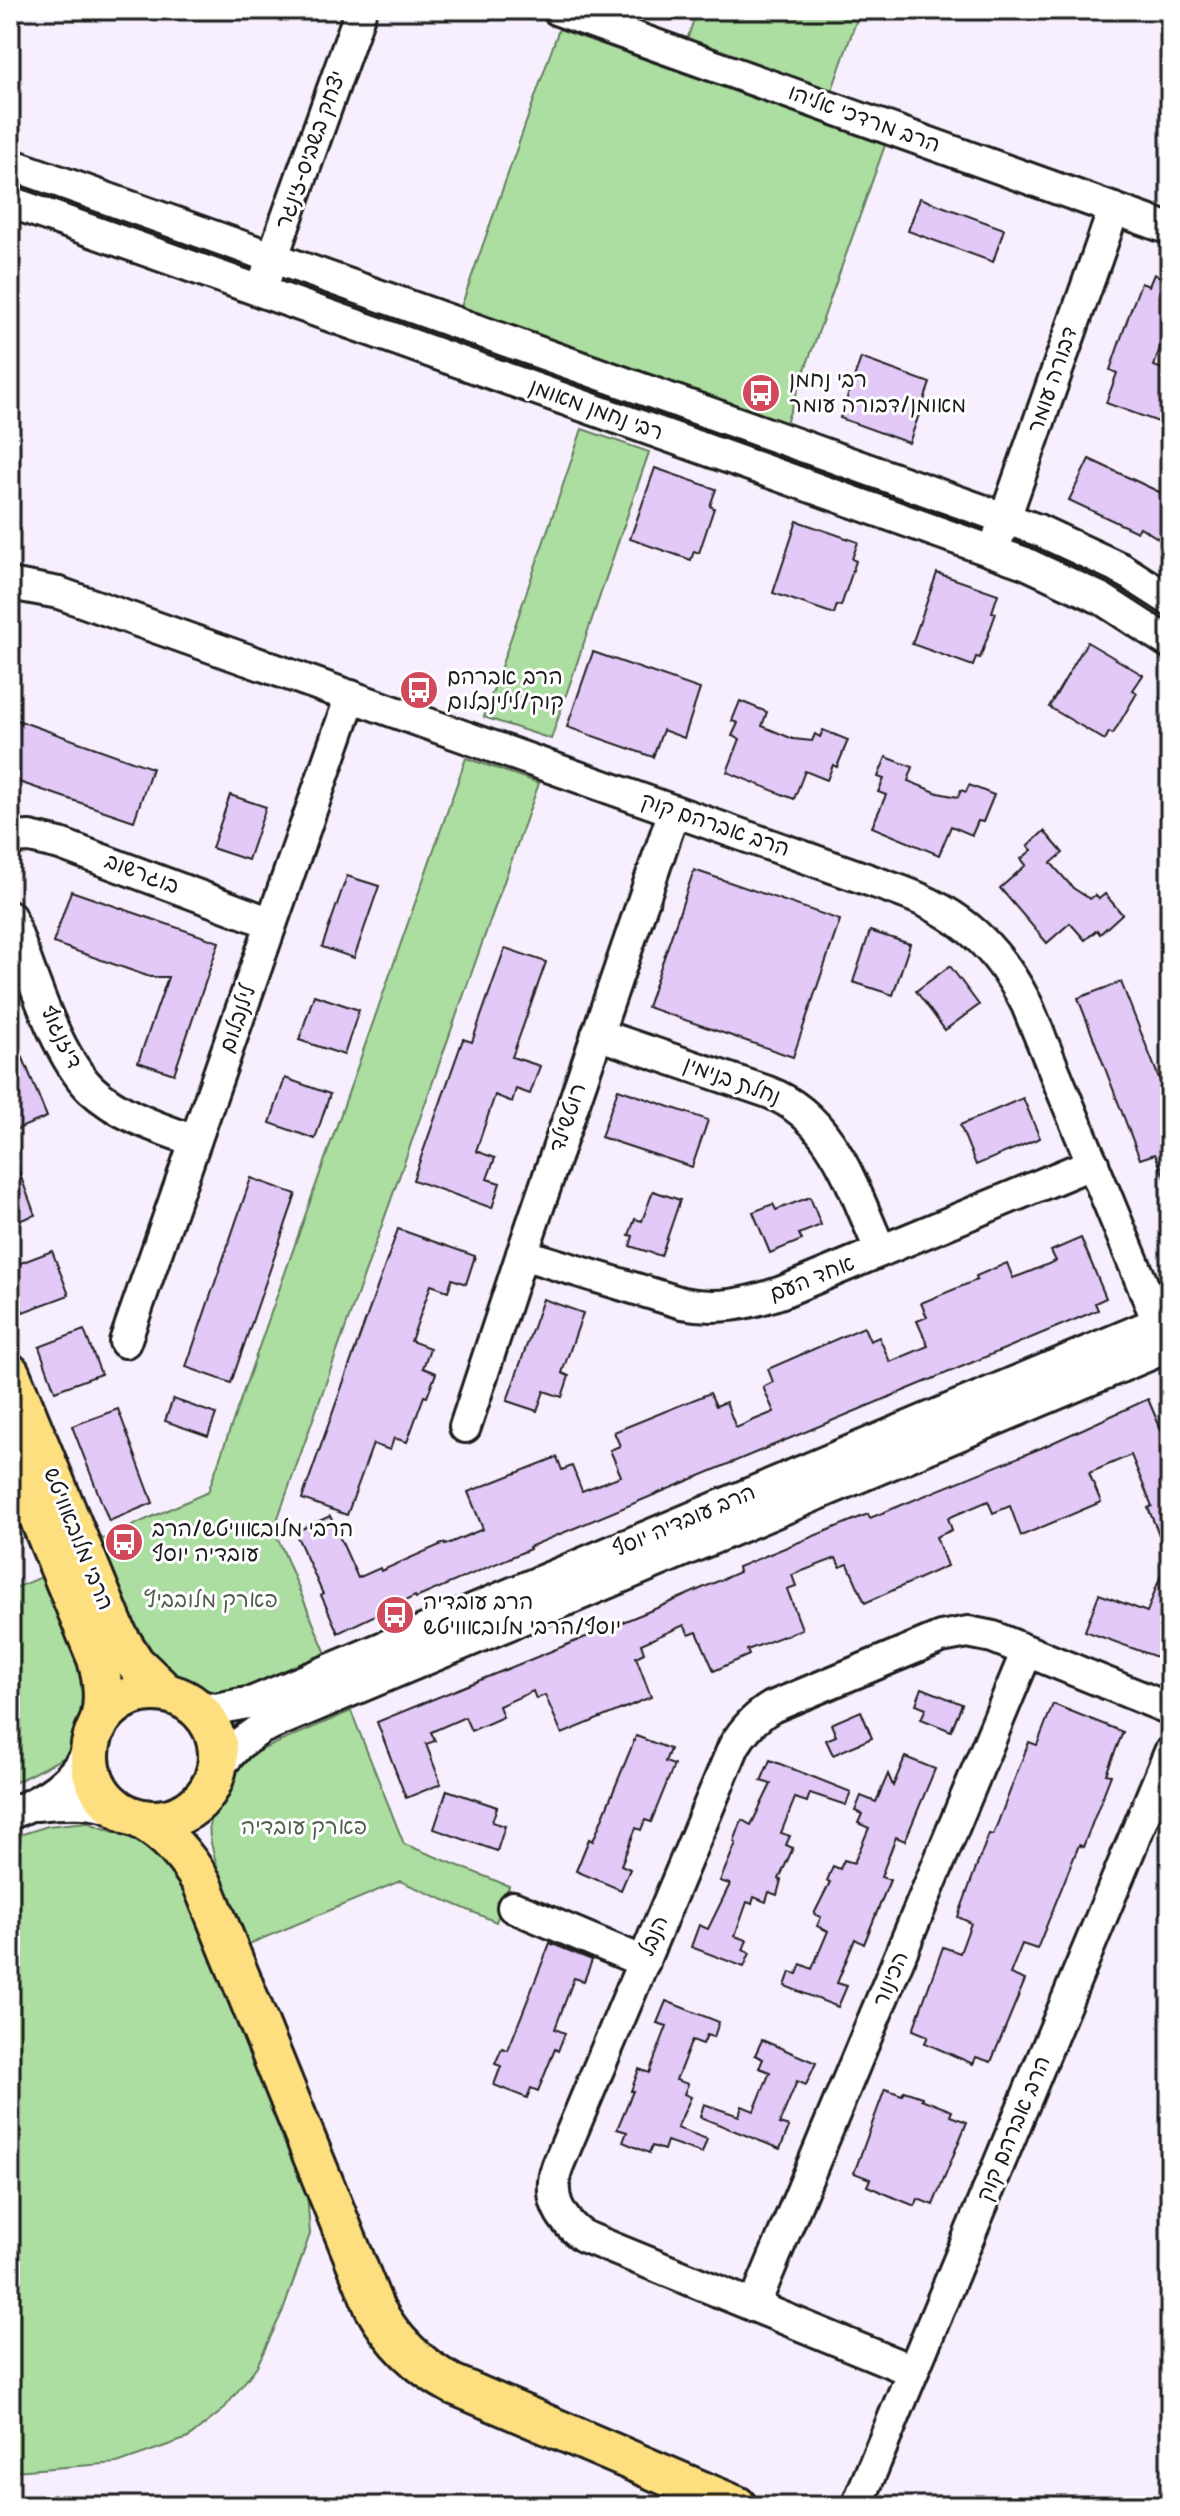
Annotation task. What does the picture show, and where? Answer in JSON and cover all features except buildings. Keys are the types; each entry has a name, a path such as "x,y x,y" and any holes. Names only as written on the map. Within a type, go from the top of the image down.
{"main road":[{"name":"הרבי מלובאוויטש","path":"10,1373 122,1643 135,1663 179,1698"},
{"name":"הרבי מלובאוויטש","path":"10,1447 97,1659 103,1687 102,1709 94,1736"},
{"path":"202,1883 198,1836 218,1750 215,1734 205,1716 179,1698 145,1692 126,1698 108,1711 94,1736 90,1763 96,1785 106,1799 164,1834 202,1883 374,2307 402,2347 426,2369 452,2384 737,2506"},
{"path":"130,1815 157,1821 179,1816 193,1807 212,1781"}],"street":[{"name":"יצחק בשביס-זינגר","path":"261,291 361,10"},
{"name":"הרב מרדכי אליהו","path":"558,10 1170,229"},
{"name":"רבי נחמן מאומן","path":"10,164 1005,519 1120,568 1170,600"},
{"name":"רבי נחמן מאומן","path":"10,202 993,552 1064,580 1102,599 1170,643"},
{"name":"דבורה עומר","path":"993,552 1114,209"},
{"name":"הרב אברהם קוק","path":"10,584 59,593 921,899 949,913 998,958 1019,988 1167,1337"},
{"name":"לילנבלום","path":"125,1342 351,696"},
{"name":"רוטשילד","path":"465,1427 674,811"},
{"name":"בוגרשוב","path":"10,838 30,837 60,844 271,923"},
{"name":"דיזנגוף","path":"10,917 57,1038 79,1075 91,1089 118,1109 155,1127 195,1141"},
{"name":"נחלת בנימין","path":"597,1034 768,1092 799,1108 814,1121 833,1146 881,1251"},
{"name":"אחד העם","path":"522,1254 694,1306 742,1304 768,1297 1093,1163"},
{"name":"הרב עובדיה יוסף","path":"179,1698 215,1709 253,1702 1167,1337"},
{"name":"הרב עובדיה יוסף","path":"212,1781 243,1740 260,1729 1167,1337"},
{"name":"הנבל","path":"913,2371 583,2236 563,2218 555,2202 554,2175 734,1746 745,1729 760,1715 800,1695 951,1634 968,1632 984,1634 1170,1709"},
{"name":"הכינור","path":"754,2306 1027,1651"},
{"path":"20,1810 51,1794 71,1778 82,1765 94,1736"},
{"name":"הרב אברהם קוק","path":"857,2506 1170,1752"},
{"path":"20,1810 75,1802 101,1805 130,1815"},
{"path":"513,1907 644,1962"}],"green space":[{"path":"697,10 860,10 832,90 687,40"},
{"path":"559,29 885,145 786,423 461,307"},
{"path":"582,429 649,452 551,739 484,717"},
{"name":"פארק מלובביץ","path":"466,758 539,783 274,1529 327,1656 250,1690 229,1694 201,1691 168,1679 136,1647 100,1540 208,1492"},
{"path":"42,1577 83,1676 87,1718 67,1756 10,1785 10,1590"},
{"name":"פארק עובדיה","path":"351,1711 404,1844 509,1886 496,1922 400,1881 247,1945 212,1847 209,1832 215,1804 247,1756"},
{"path":"86,1822 137,1840 174,1866 307,2192 310,2234 284,2308 257,2366 223,2410 188,2438 117,2463 14,2471 10,2469 10,1838 48,1826"}],"place":[{"name":"רבי נחמן מאומן/דבורה עומר","path":"761,393"},
{"name":"הרב אברהם קוק/לילינבלום","path":"419,690"},
{"name":"הרבי מלובאוויטש/הרב עובדיה יוסף","path":"124,1542"},
{"name":"הרב עובדיה יוסף/הרבי מלובאוויטש","path":"395,1615"}]}
